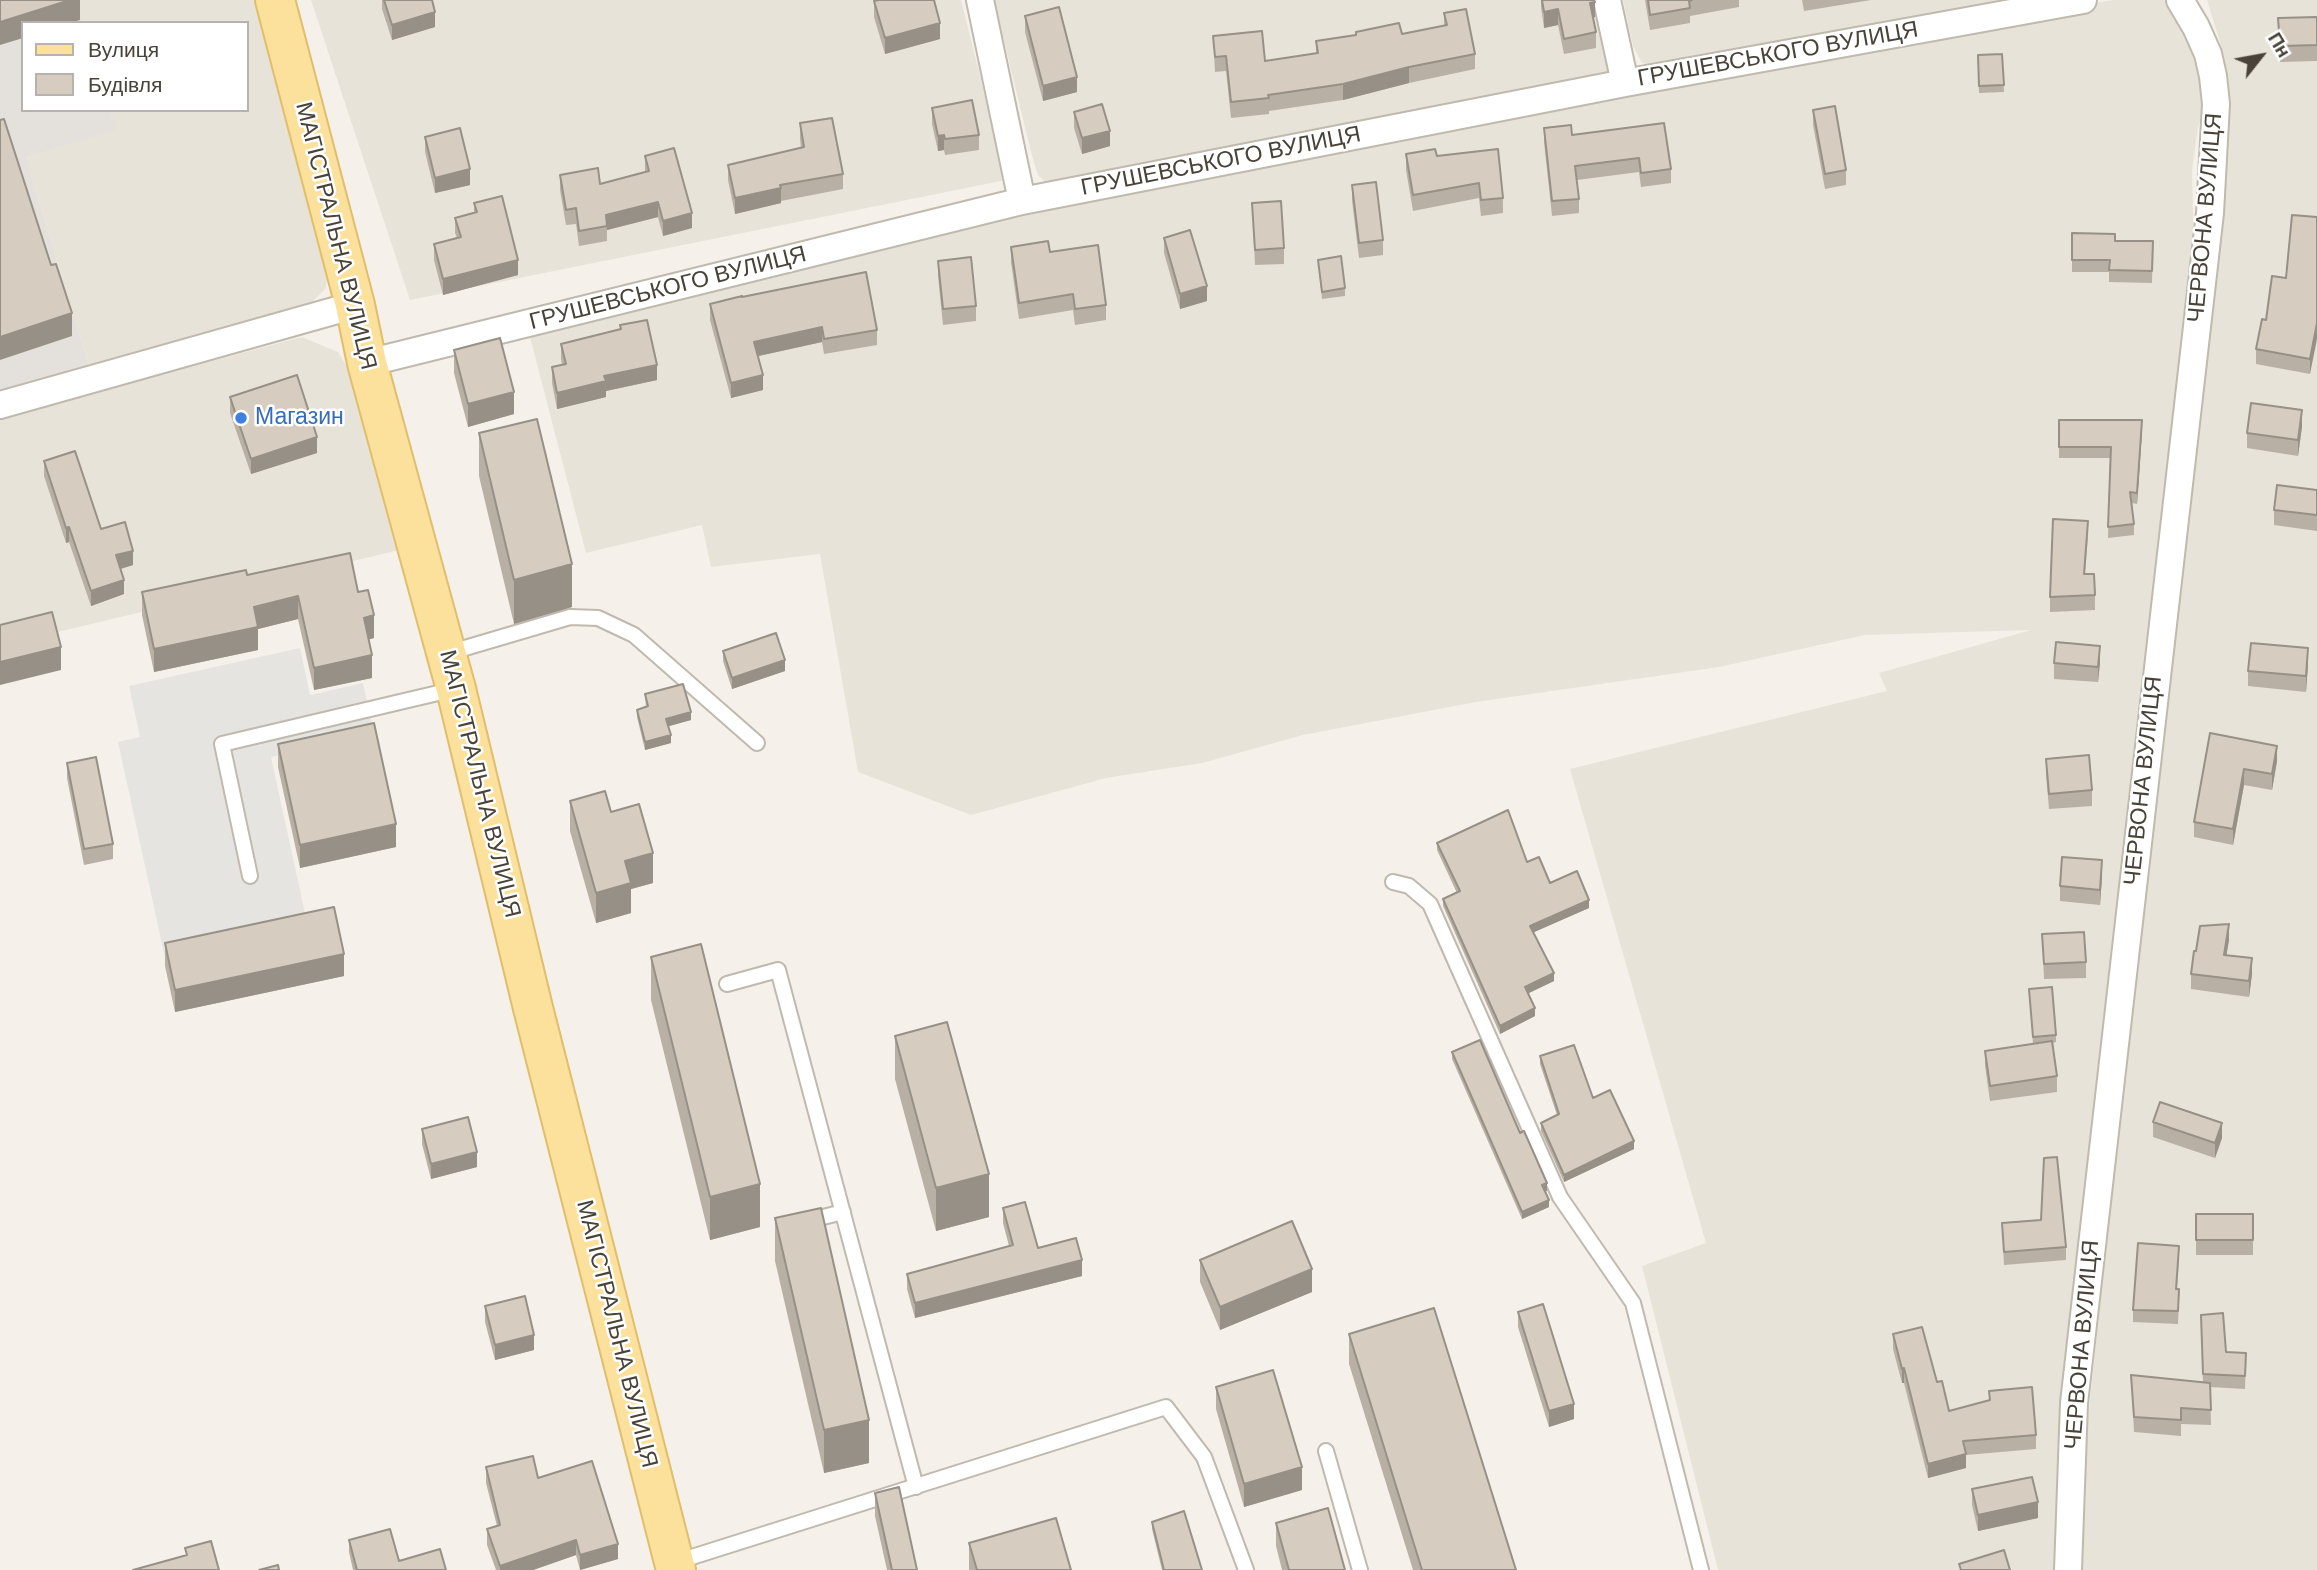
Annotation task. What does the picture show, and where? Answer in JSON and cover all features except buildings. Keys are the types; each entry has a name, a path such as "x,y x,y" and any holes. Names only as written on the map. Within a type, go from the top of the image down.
{"main road":[{"name":"МАГІСТРАЛЬНА ВУЛИЦЯ","path":"275,0 355,305 367,363 452,671 533,1008 675,1566"}],"street":[{"path":"980,0 1022,201"},
{"path":"1607,0 1625,83"},
{"name":"ГРУШЕВСЬКОГО ВУЛИЦЯ","path":"367,363 1022,201 1625,83 2083,0"},
{"name":"ЧЕРВОНА ВУЛИЦЯ","path":"2068,1570 2074,1403 2210,214 2216,104 2213,76 2208,54 2180,0"},
{"path":"0,405 355,305"}],"lane":[{"path":"250,876 222,744 452,671 570,617 598,618 634,635 757,743"},
{"path":"1393,882 1409,886 1430,904 1560,1198 1633,1303 1701,1570"},
{"path":"727,984 778,970 916,1487"},
{"path":"792,1225 843,1212"},
{"path":"675,1566 1166,1407 1203,1457 1246,1570"},
{"path":"1326,1451 1360,1570"}],"shaded area":[{"path":"0,0 76,0 82,21 21,21 21,112 111,112 116,130 26,158 90,370 0,395"},
{"path":"75,0 260,0 329,257 326,288 305,309 90,370 26,158 115,130 110,112 248,112 248,21 82,21"},
{"path":"311,0 961,0 1006,180 410,300"},
{"path":"994,0 1603,0 1616,53 1607,80 1051,188 1038,175 1032,156"},
{"path":"1623,0 2022,0 1664,67 1642,63 1633,46"},
{"path":"2114,0 2164,0 2176,9 2193,39 2206,103 2198,127 2192,171 2194,256 2062,1570 1718,1570 1642,1266 1706,1243 1570,769 1887,691 1879,673 2031,630 1865,635 1719,667 1476,702 1303,735 1202,763 1106,778 971,815 858,772 820,554 711,567 702,525 586,553 530,337 1025,210 2066,7"},
{"path":"2207,0 2317,0 2317,1570 2082,1570 2087,1429 2228,96 2220,42"},
{"path":"302,337 338,352 361,391 403,549 0,646 0,418"},
{"path":"300,648 310,695 363,683 374,734 271,757 308,927 165,958 118,742 140,737 129,686"}],"place":[{"name":"Магазин","path":"241,418"}]}
